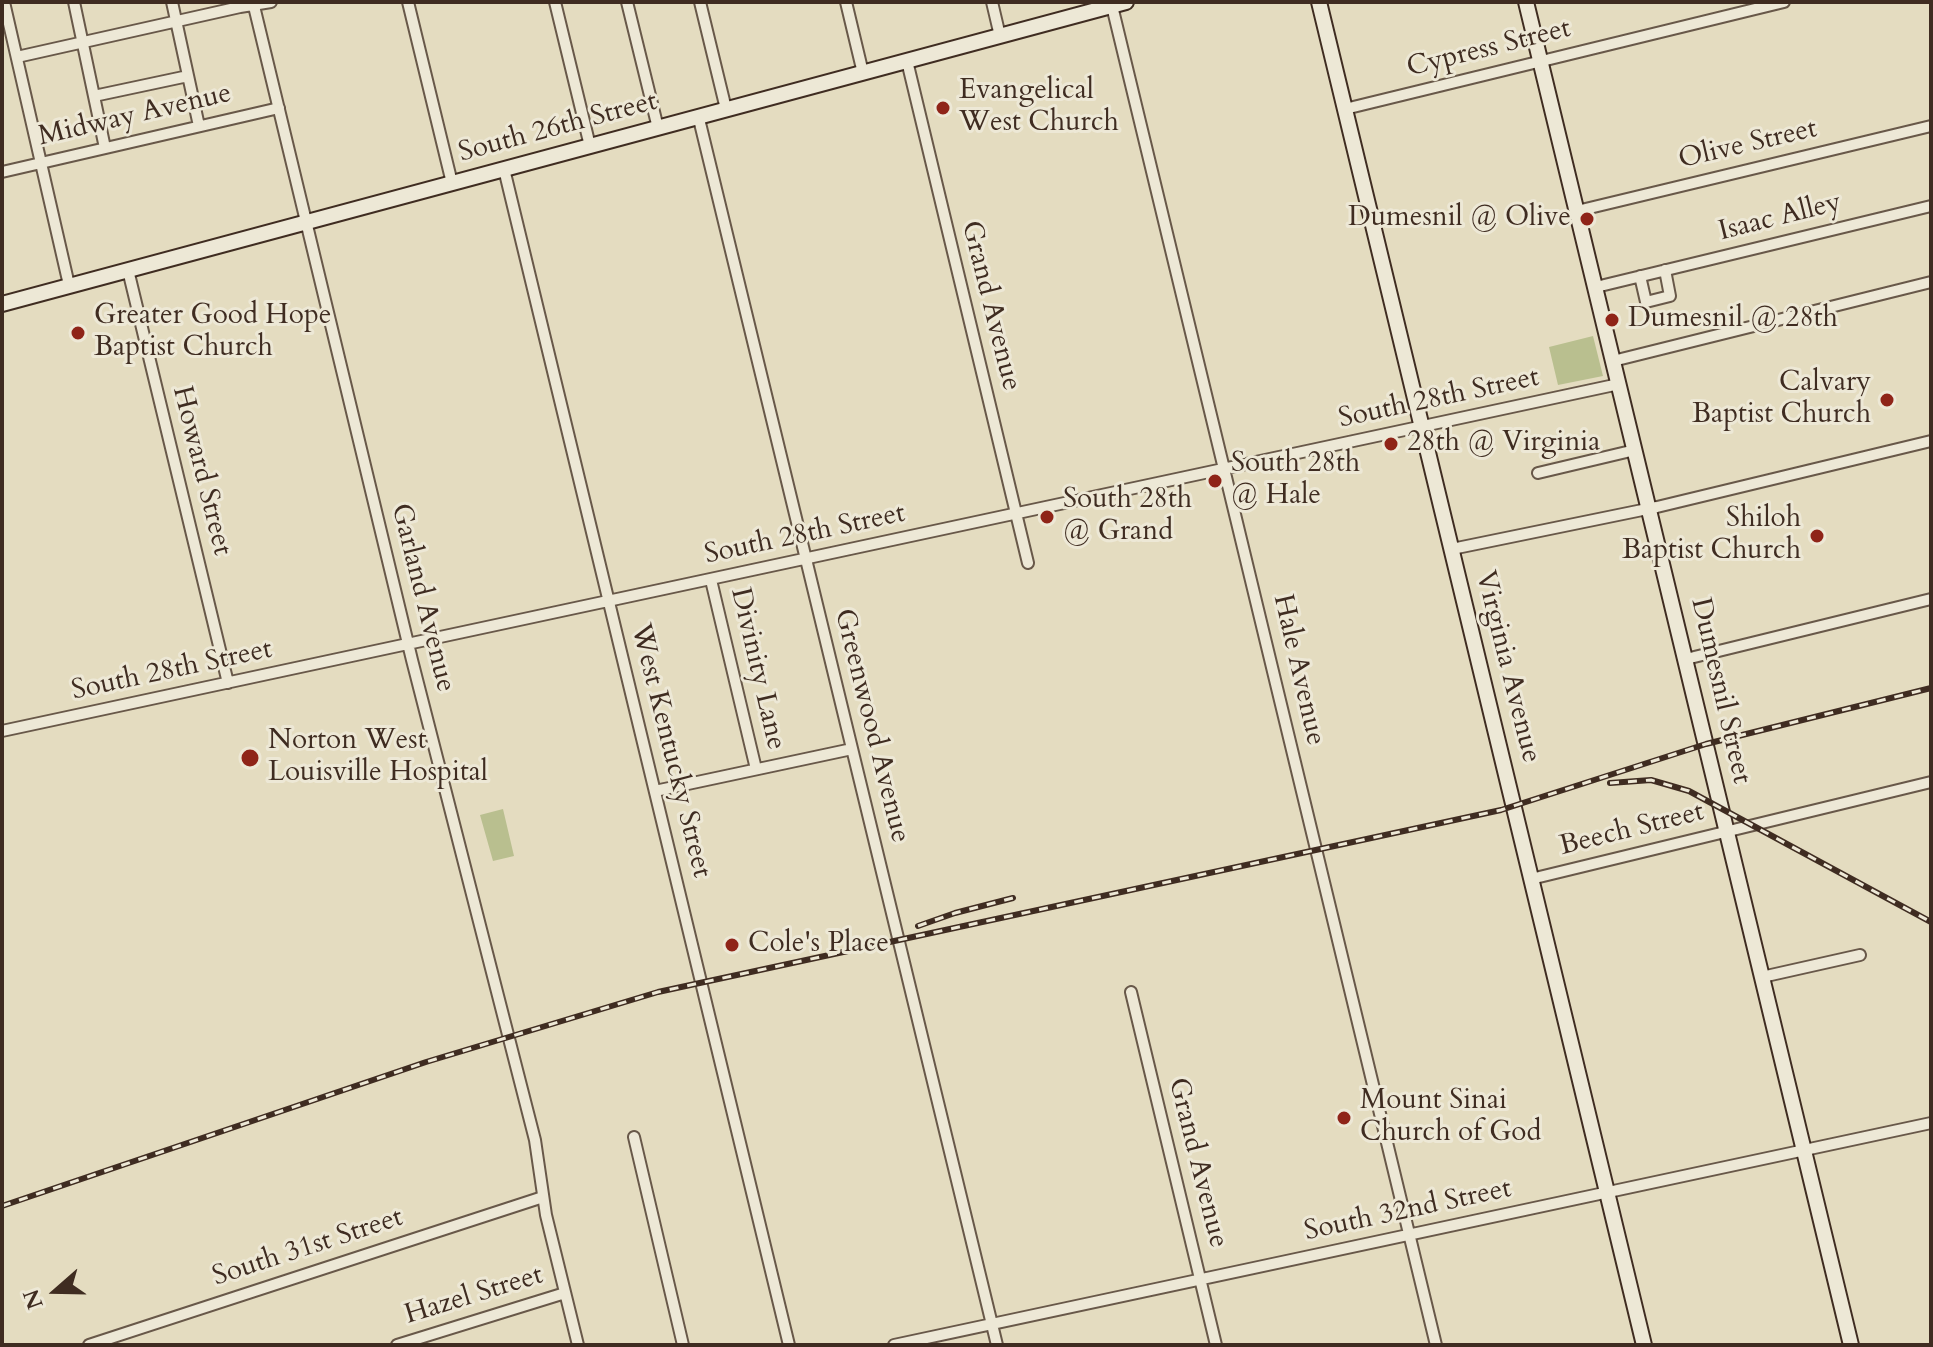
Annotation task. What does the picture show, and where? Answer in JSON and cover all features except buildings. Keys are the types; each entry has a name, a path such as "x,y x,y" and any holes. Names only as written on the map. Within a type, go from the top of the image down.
{"main road":[{"name":"Virginia Avenue","path":"1319,2 1644,1345"},
{"name":"Dumesnil Street","path":"1526,2 1851,1345"},
{"name":"South 26th Street","path":"2,304 1119,4"}],"street":[{"path":"4,2 69,285"},
{"path":"74,2 105,148"},
{"path":"172,2 199,126"},
{"path":"17,57 253,3 271,2"},
{"path":"408,2 452,183"},
{"path":"555,2 590,146"},
{"path":"627,2 658,128"},
{"path":"700,2 726,109"},
{"path":"846,2 863,73"},
{"path":"992,2 1000,36"},
{"name":"Cypress Street","path":"1345,109 1784,2"},
{"name":"Garland Avenue","path":"253,3 408,645 535,1140 543,1197 578,1345"},
{"name":"Hale Avenue","path":"1119,4 1225,469 1436,1345"},
{"name":"Grand Avenue","path":"907,61 1028,563"},
{"path":"94,96 188,76"},
{"name":"Midway Avenue","path":"2,172 279,108"},
{"name":"Greenwood Avenue","path":"699,119 997,1345"},
{"name":"Olive Street","path":"1577,211 1931,126"},
{"name":"West Kentucky Street","path":"504,169 789,1345"},
{"name":"Isaac Alley","path":"1596,287 1931,206"},
{"name":"Howard Street","path":"128,270 228,683"},
{"path":"1640,276 1646,302 1670,296 1665,270"},
{"path":"1613,361 1931,282"},
{"name":"South 28th Street","path":"2,731 1619,384"},
{"path":"1452,549 1648,508 1931,441"},
{"path":"1538,473 1635,450"},
{"name":"Divinity Lane","path":"711,580 756,769"},
{"path":"1686,659 1931,599"},
{"path":"655,791 852,749"},
{"name":"Beech Street","path":"1531,879 1931,782"},
{"path":"1762,977 1860,955"},
{"name":"Grand Avenue","path":"1131,992 1216,1345"},
{"name":"South 32nd Street","path":"894,1345 1931,1123"},
{"path":"634,1137 683,1345"},
{"name":"South 31st Street","path":"89,1345 543,1197"},
{"name":"Hazel Street","path":"397,1345 565,1293"}],"green space":[{"path":"1593,336 1603,376 1558,385 1549,347"},
{"path":"503,809 514,856 493,861 480,815"}],"railway":[{"path":"2,1206 426,1062 658,992 1501,810 1706,744 1931,688"},
{"path":"1610,783 1651,780 1689,791 1931,922"},
{"path":"918,926 1013,898"}],"place":[{"name":"Evangelical West Church","path":"943,108"},
{"name":"Dumesnil @ Olive","path":"1587,219"},
{"name":"Dumesnil @ 28th","path":"1612,320"},
{"name":"Greater Good Hope Baptist Church","path":"78,333"},
{"name":"Calvary Baptist Church","path":"1887,400"},
{"name":"28th @ Virginia","path":"1391,444"},
{"name":"South 28th @ Hale","path":"1215,481"},
{"name":"South 28th @ Grand","path":"1047,517"},
{"name":"Shiloh Baptist Church","path":"1817,536"},
{"name":"Norton West Louisville Hospital","path":"250,758"},
{"name":"Cole's Place","path":"732,945"},
{"name":"Mount Sinai Church of God","path":"1344,1118"}]}
